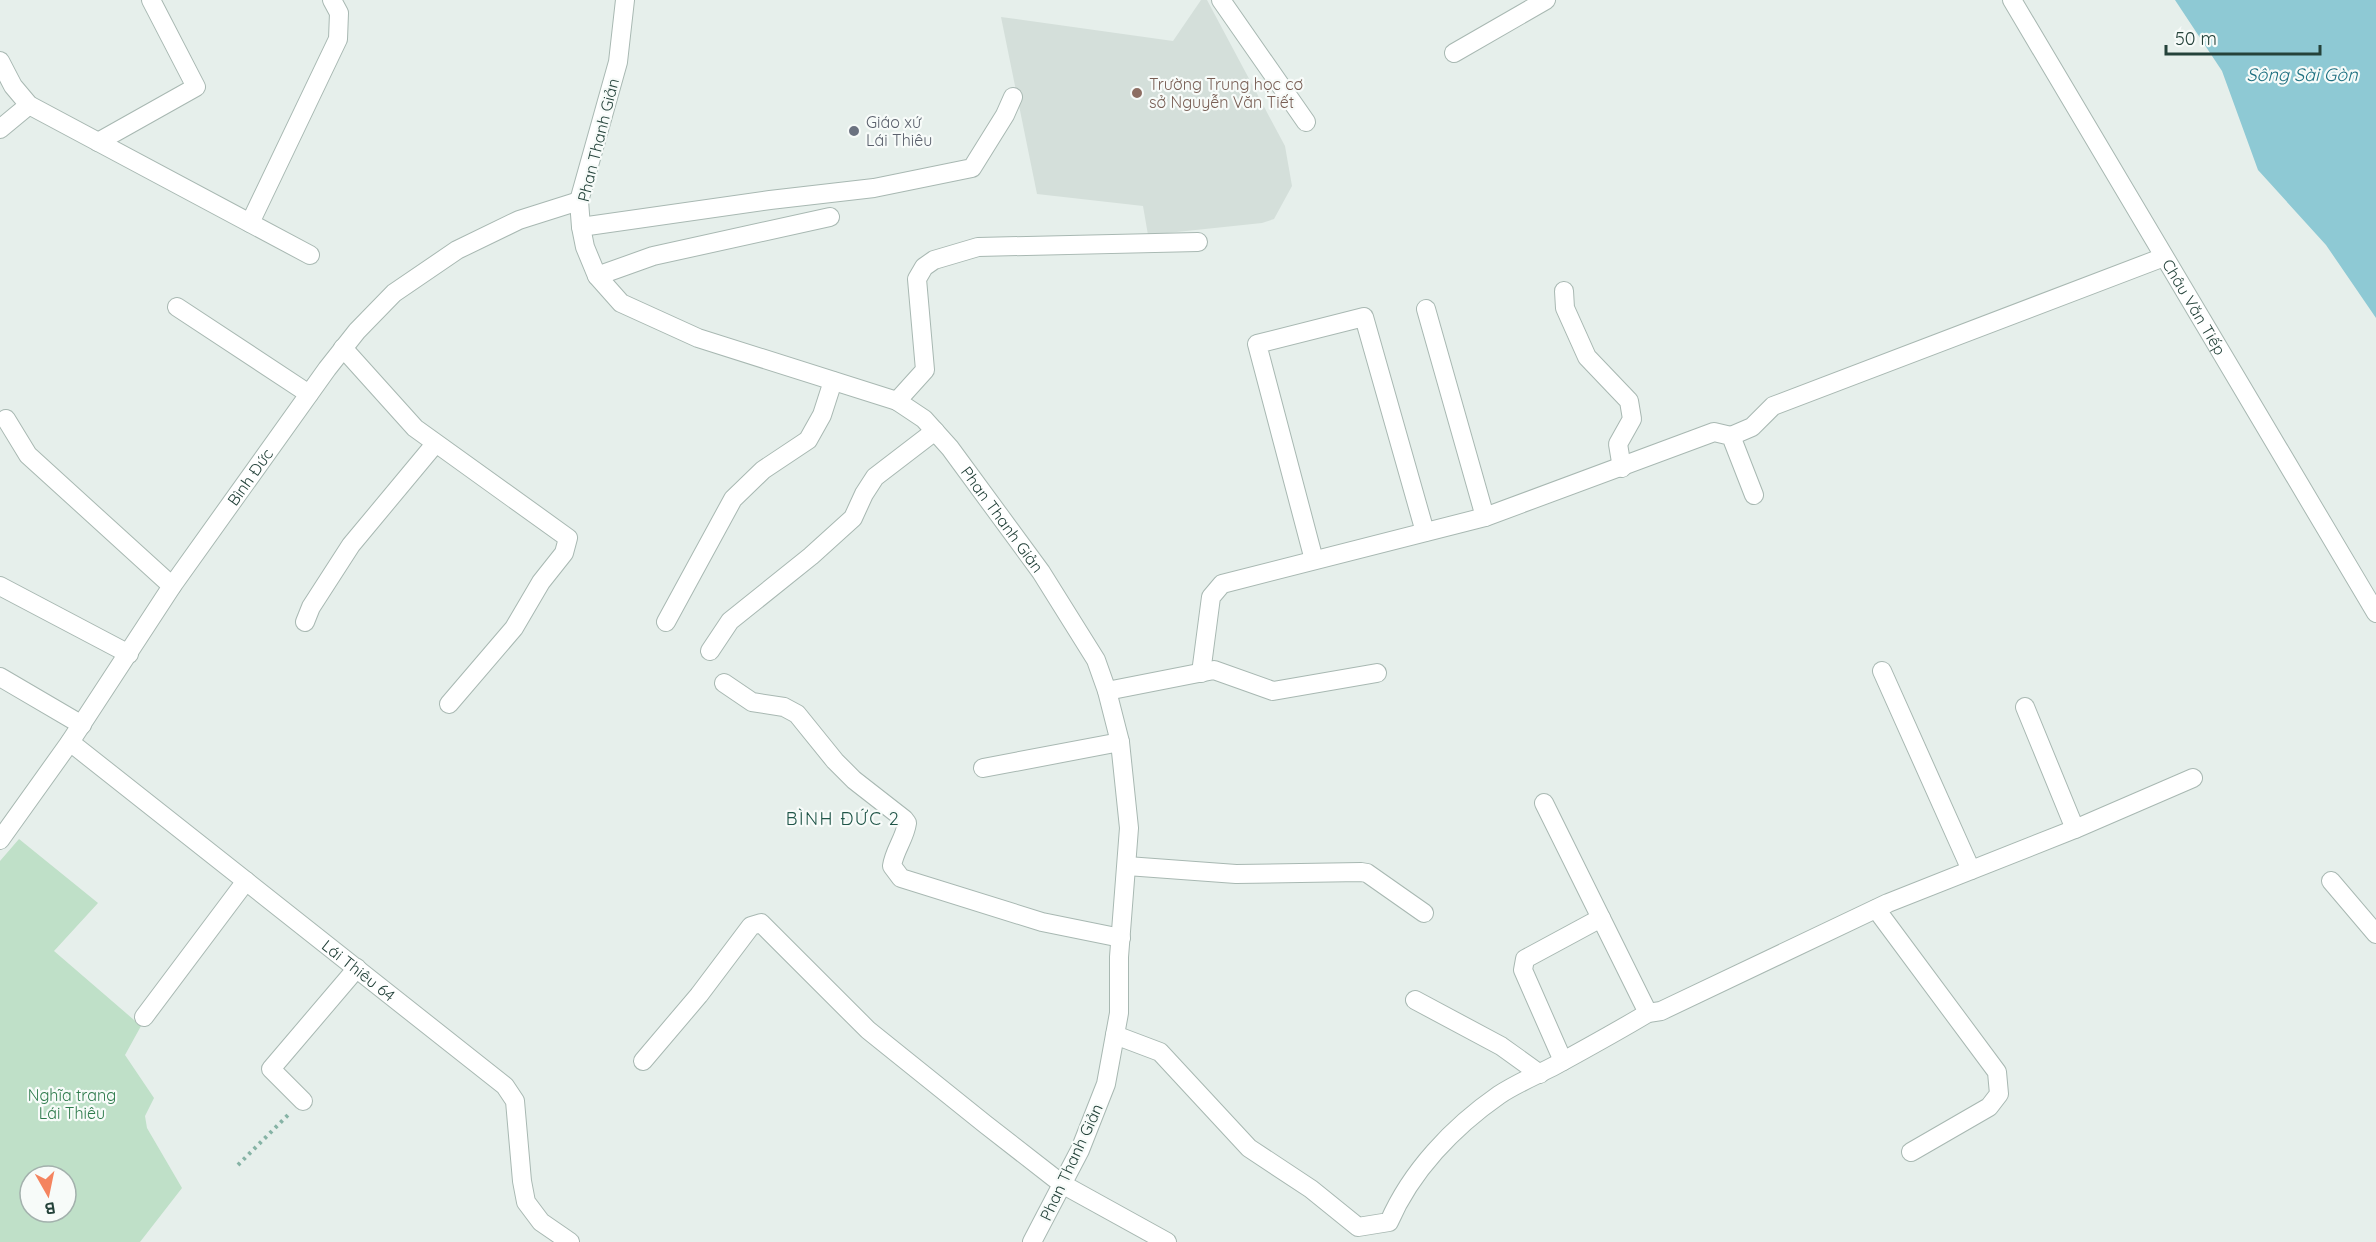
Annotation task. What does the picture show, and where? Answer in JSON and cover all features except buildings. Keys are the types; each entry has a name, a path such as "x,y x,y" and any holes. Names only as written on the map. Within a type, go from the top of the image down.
{"street":[{"path":"98,142 196,87 151,0"},
{"path":"250,223 338,39 339,13 332,0"},
{"name":"Phan Thanh Giản","path":"625,0 618,62 579,201 585,247 597,276 621,303 688,333 897,401 924,419 950,448 1041,572 1096,660 1107,691 1120,742 1129,828 1120,938 1119,1013 1106,1084 1080,1150 1032,1242"},
{"path":"1221,0 1306,122"},
{"path":"1454,53 1546,0"},
{"name":"Châu Văn Tiếp","path":"2012,0 2376,613"},
{"path":"0,61 13,86 29,105 310,255"},
{"path":"581,227 770,200 874,188 972,168 1005,115 1013,97"},
{"path":"0,129 29,105"},
{"name":"Bình Đức","path":"0,840 82,725 172,586 344,348 394,293 457,250 519,220 579,201"},
{"path":"597,276 653,256 830,217"},
{"path":"897,401 925,370 917,279 924,267 934,260 978,247 1198,242"},
{"path":"1201,673 1211,597 1222,584 1485,517 1714,432 1731,436 1752,427 1773,406 2164,257"},
{"path":"1564,291 1565,308 1587,357 1629,401 1632,419 1618,444 1622,468"},
{"path":"177,307 309,394"},
{"path":"1426,309 1485,517"},
{"path":"1314,560 1257,344 1364,318 1425,532"},
{"path":"344,348 415,428 568,538 564,553 541,582 514,628 449,704"},
{"path":"666,622 733,499 763,470 808,440 822,415 832,381"},
{"path":"6,419 28,455 172,586"},
{"path":"710,651 730,621 812,556 853,518 875,477 934,431"},
{"path":"1731,436 1754,495"},
{"path":"305,622 311,607 351,545 435,444"},
{"path":"0,586 129,654"},
{"path":"1107,691 1214,670 1272,691 1377,673"},
{"path":"1882,671 1971,870"},
{"path":"0,677 82,725"},
{"path":"724,683 752,702 784,707 797,714 835,761 854,780 904,819 907,823 906,830 893,857 892,866 901,878 1042,922 1120,938"},
{"path":"2025,707 2075,829"},
{"name":"Lái Thiêu 64","path":"70,742 506,1086 515,1101 526,1202 541,1222 570,1242"},
{"path":"983,768 1120,742"},
{"path":"1115,1035 1160,1052 1249,1148 1311,1190 1358,1227 1389,1222 1397,1202 1417,1171 1461,1126 1500,1095 1648,1013 1661,1011 1876,909 2075,829 2193,778"},
{"path":"1544,803 1648,1013"},
{"path":"1127,866 1236,874 1361,872 1367,873 1424,913"},
{"path":"144,1017 246,881"},
{"path":"2331,881 2376,934"},
{"path":"1876,909 1997,1072 2000,1094 1989,1107 1911,1152"},
{"path":"1563,1061 1523,970 1525,959 1601,918"},
{"path":"643,1061 699,995 751,926 761,923 868,1030 1062,1184 1167,1242"},
{"path":"303,1101 271,1069 357,968"},
{"path":"1415,1000 1501,1046 1540,1074"}],"path":[{"path":"238,1165 303,1101"}],"shaded area":[{"name":"Trường Trung học cơ sở Nguyễn Văn Tiết","path":"1201,0 1207,0 1285,146 1292,186 1274,219 1262,223 1148,235 1143,206 1037,194 1001,17 1173,41"}],"green space":[{"name":"Nghĩa trang Lái Thiêu","path":"19,839 98,903 54,951 141,1026 125,1055 154,1098 145,1116 147,1128 182,1188 140,1242 0,1242 0,861"}],"water":[{"name":"Sông Sài Gòn","path":"2175,0 2376,0 2376,318 2326,245 2258,170 2222,71"}],"place":[{"name":"Trường Trung học cơ sở Nguyễn Văn Tiết","path":"1137,93"},
{"name":"Giáo xứ Lái Thiêu","path":"854,131"}],"district":[{"name":"BÌNH ĐỨC 2","path":"843,818"}]}
